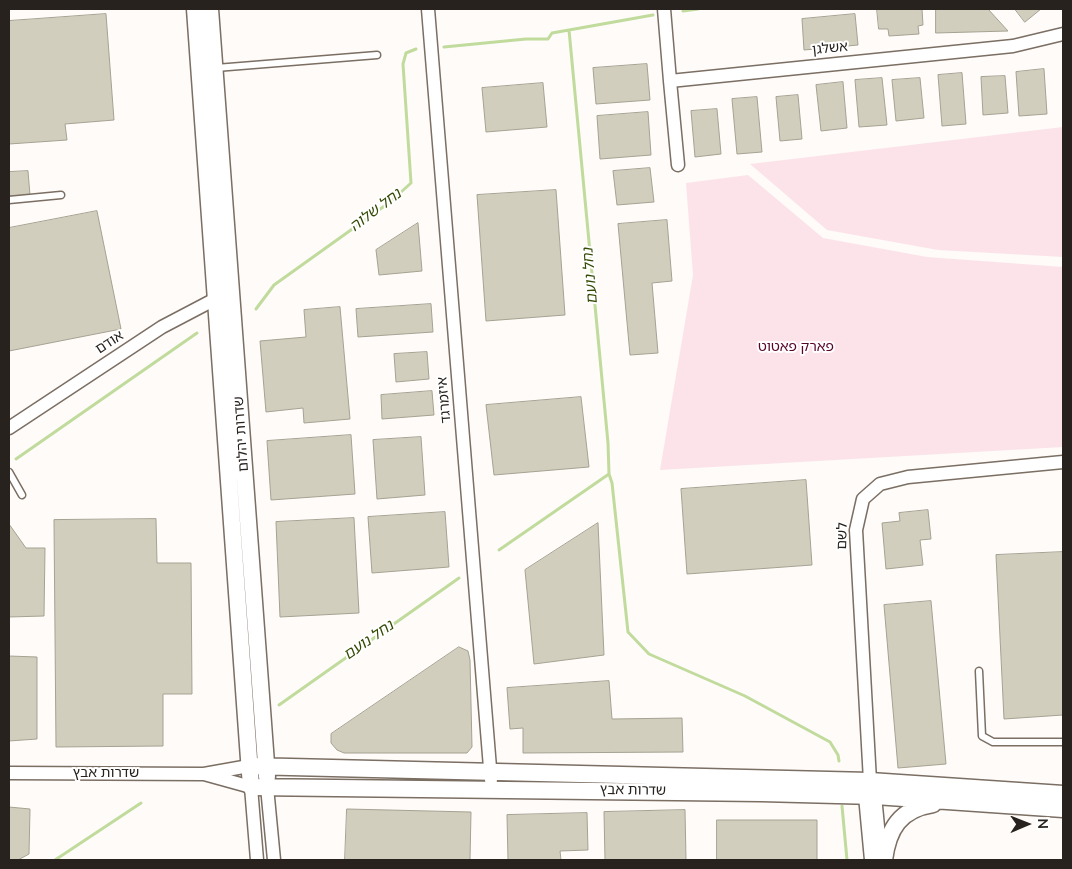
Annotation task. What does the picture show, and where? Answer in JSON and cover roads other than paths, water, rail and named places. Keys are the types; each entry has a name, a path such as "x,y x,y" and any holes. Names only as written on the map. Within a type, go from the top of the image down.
{"street":[{"name":"שדרות יהלום","path":"195,9 249,766 259,787 274,860"},
{"name":"שדרות יהלום","path":"210,9 266,766 259,787 257,860"},
{"name":"איזמרגד","path":"428,9 491,790"},
{"path":"664,9 678,165"},
{"name":"אשלגן","path":"670,81 1013,46 1063,34"},
{"name":"אודם","path":"9,428 162,327 232,291"},
{"name":"לשם","path":"871,860 870,791 856,530 863,499 880,484 908,478 1063,462"},
{"name":"שדרות אבץ","path":"9,773 204,774 249,766 490,772 870,791 952,802 1063,809"},
{"name":"שדרות אבץ","path":"204,774 259,787 1063,794"},
{"name":"לשם","path":"870,791 882,860"},
{"path":"882,860 888,836 897,822 910,811 927,805 952,802"}],"lane":[{"path":"214,68 377,55"},
{"path":"9,200 61,195"},
{"path":"9,472 22,495"},
{"path":"979,671 982,736 993,742 1063,742"}],"waterway":[{"name":"נחל נועם","path":"683,11 698,9"},
{"name":"נחל נועם","path":"499,550 609,474 608,443 569,30 653,15"},
{"name":"נחל שלוה","path":"444,47 526,39 548,39 552,33 569,30"},
{"name":"נחל שלוה","path":"256,309 274,285 390,202 411,183 403,64 406,53 416,49"},
{"name":"נחל שלוה","path":"16,459 197,333"},
{"path":"609,474 612,483 628,632 649,654 745,696 830,742 838,755 839,761"},
{"name":"נחל נועם","path":"279,705 459,578"},
{"name":"נחל נועם","path":"55,860 141,803"},
{"path":"842,806 847,860"}],"park label":[{"name":"פארק פאטוט","path":"796,348"}]}
